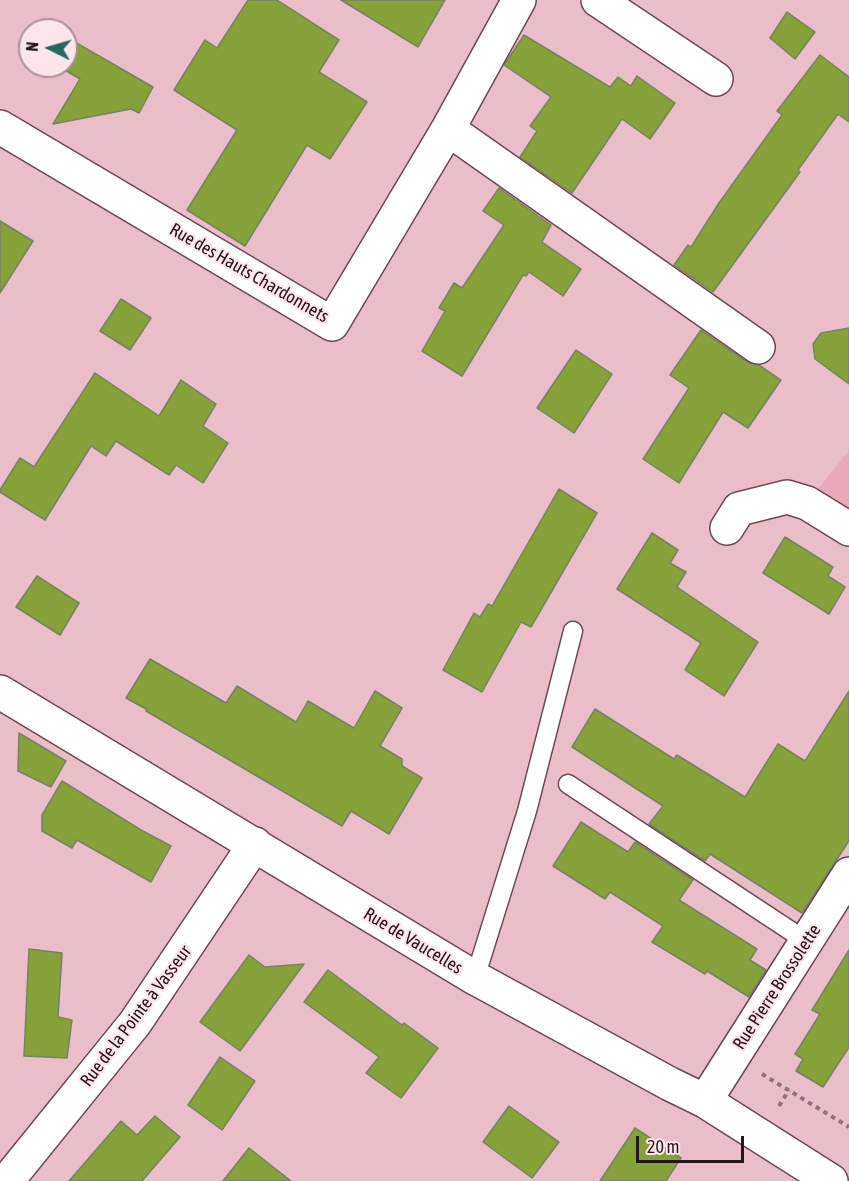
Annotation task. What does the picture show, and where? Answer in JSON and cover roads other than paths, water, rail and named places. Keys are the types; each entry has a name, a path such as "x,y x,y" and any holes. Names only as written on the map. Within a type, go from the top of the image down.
{"street":[{"name":"Rue des Hauts Chardonnets","path":"0,127 332,324 448,129 519,0"},
{"path":"598,0 716,79"},
{"path":"448,129 758,347"},
{"path":"727,528 739,509 787,497 807,503 849,529"},
{"name":"Rue de Vaucelles","path":"0,692 475,978 705,1101 831,1181"},
{"name":"Rue de la Pointe à Vasseur","path":"7,1181 135,1023 255,844"},
{"name":"Rue Pierre Brossolette","path":"705,1101 849,874"}],"lane":[{"path":"475,978 527,811 573,631"},
{"path":"568,784 806,941"}]}
